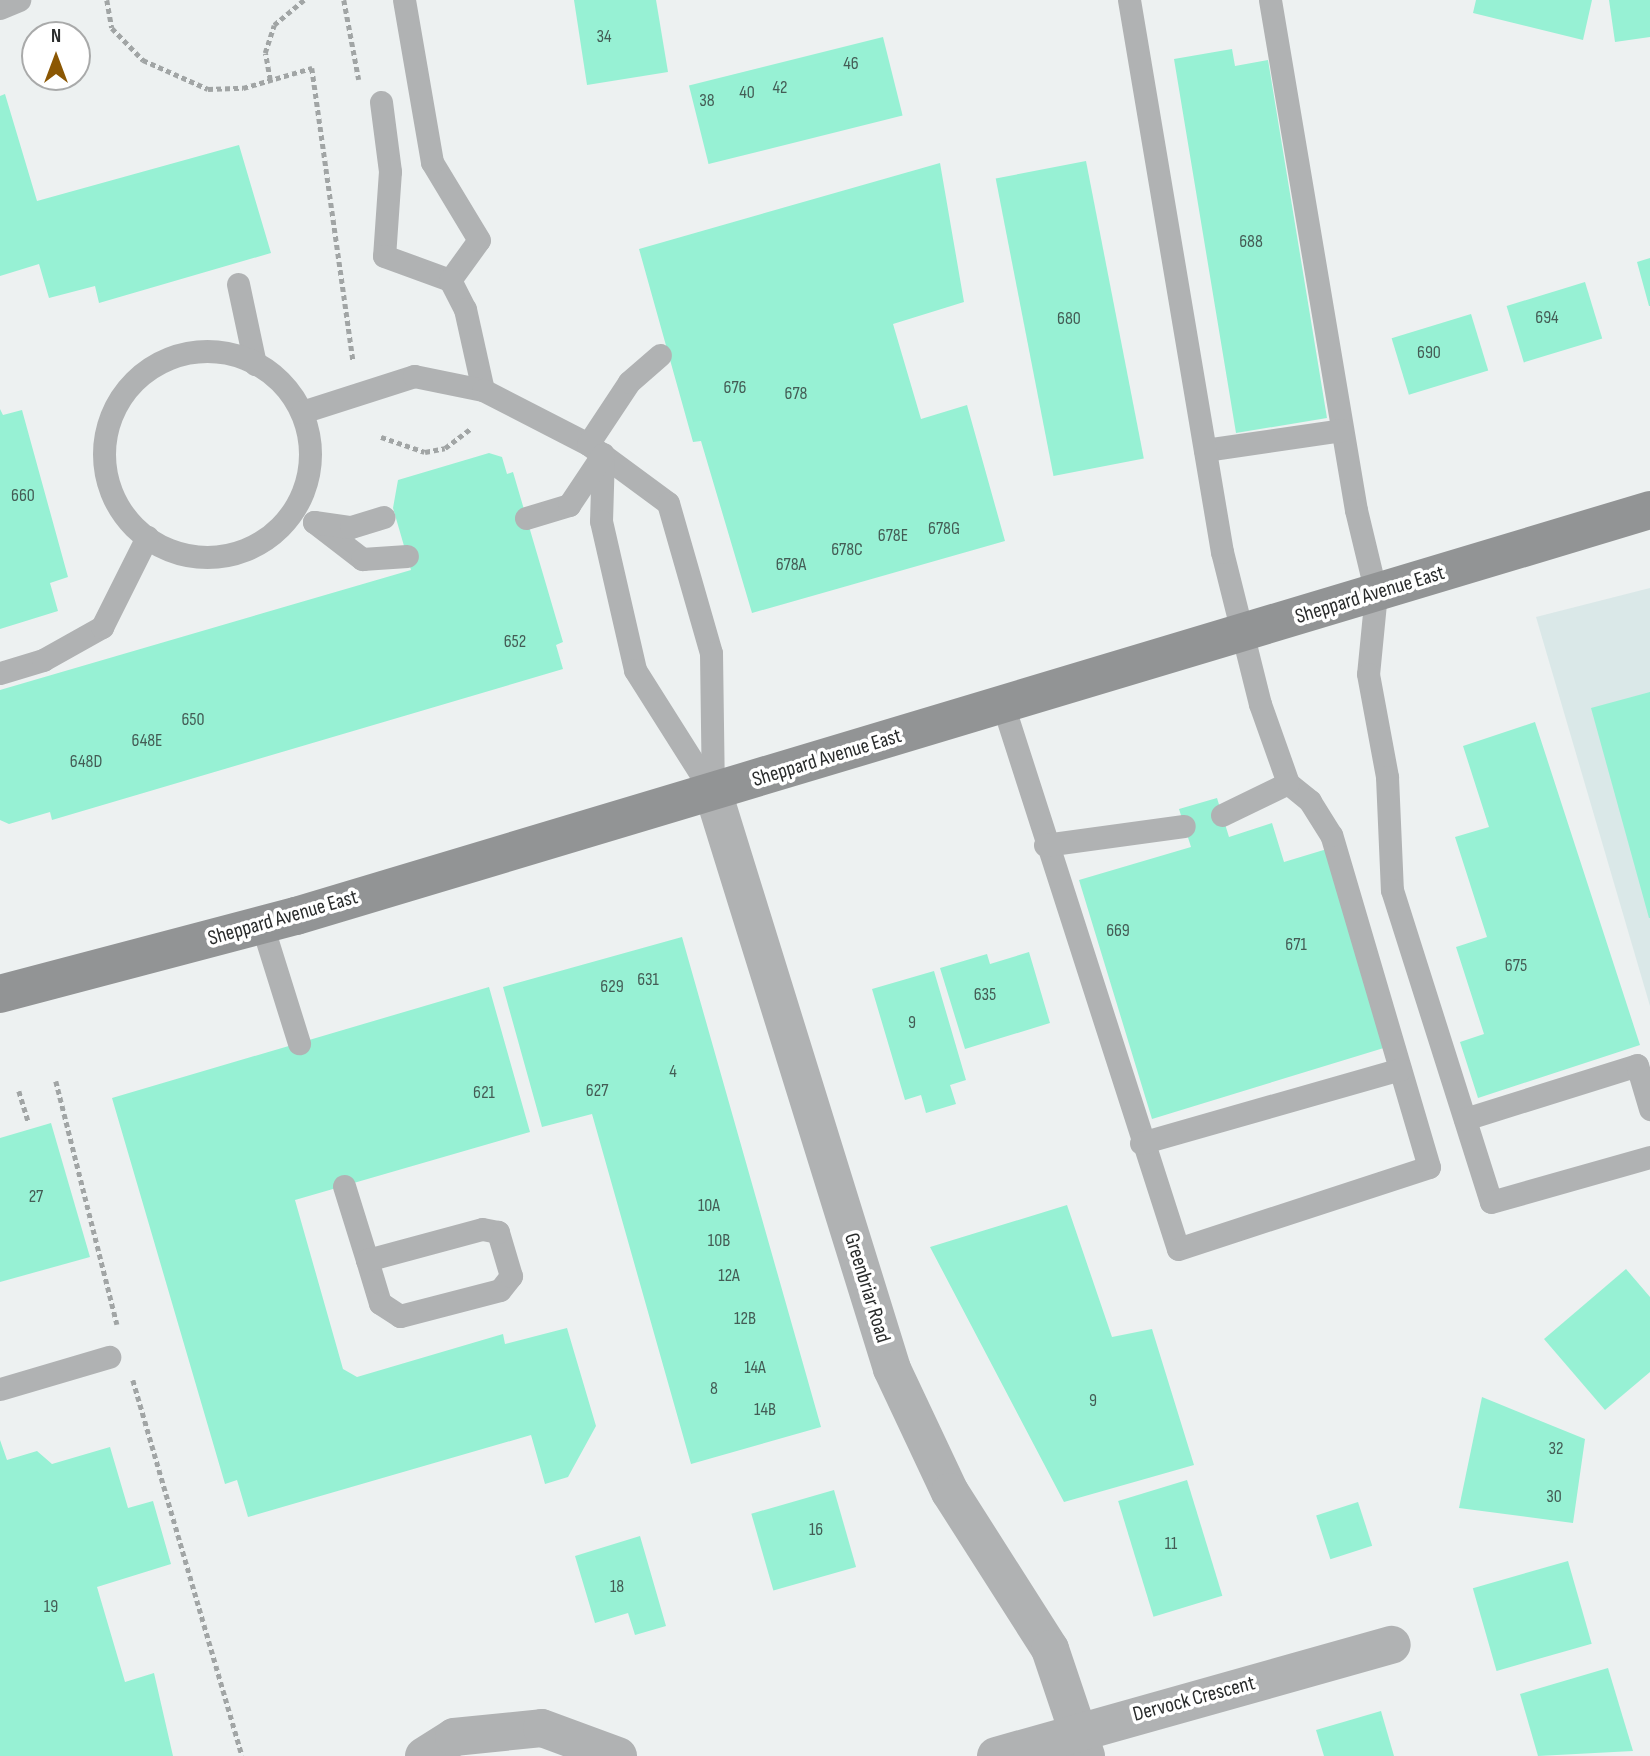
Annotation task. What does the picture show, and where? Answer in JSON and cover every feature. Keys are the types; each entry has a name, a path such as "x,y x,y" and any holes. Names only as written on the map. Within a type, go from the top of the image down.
{"main road":[{"name":"Sheppard Avenue East","path":"0,994 262,925 1650,510"}],"street":[{"name":"Greenbriar Road","path":"713,792 892,1370 950,1492 1050,1649 1083,1744"},
{"name":"Dervock Crescent","path":"996,1756 1083,1744 1392,1645"},
{"path":"424,1756 454,1737 469,1746 542,1728 618,1756"}],"lane":[{"path":"0,8 19,0"},
{"path":"404,0 432,162 479,240 450,280"},
{"path":"1003,705 1045,845 1178,1249 1429,1167 1331,835 1310,801 1288,783 1243,633 1205,450 1129,0"},
{"path":"1270,0 1342,430 1376,593 1368,674 1387,778 1392,890 1492,1202 1650,1157"},
{"path":"381,102 390,171 384,256 450,280 465,309 483,390"},
{"path":"238,284 256,364"},
{"path":"208,350 256,364 282,381 302,412 312,456 304,491 287,519 249,550 204,558 169,551 131,527 110,496 102,452 108,416 134,379 164,358 208,350"},
{"path":"526,518 569,505 629,382 660,355"},
{"path":"302,412 414,376 483,390 596,449 668,503 710,653 713,792"},
{"path":"1205,450 1342,430"},
{"path":"596,449 601,521 635,670 713,792"},
{"path":"287,519 351,527 383,517"},
{"path":"314,522 362,559 407,556"},
{"path":"0,673 44,660 102,627 147,537"},
{"path":"1222,816 1288,783"},
{"path":"1045,845 1184,826"},
{"path":"262,925 299,1043"},
{"path":"1465,1119 1637,1065 1650,1109"},
{"path":"1141,1143 1400,1069"},
{"path":"344,1186 380,1303 400,1316 500,1290 511,1276 498,1232 482,1228 367,1260"},
{"path":"0,1389 120,1355"}],"path":[{"path":"107,0 112,27 143,60 208,89 270,80 312,68 355,370"},
{"path":"270,80 265,53 274,25 304,0"},
{"path":"345,0 360,80"},
{"path":"381,437 425,452 445,448 470,429"},
{"path":"56,1080 120,1355 242,1756"},
{"path":"19,1091 28,1121"}],"shaded area":[{"path":"1650,588 1650,1006 1536,617"}],"building":[{"path":"574,0 656,0 668,72 587,85"},
{"path":"1476,0 1592,0 1583,40 1473,13"},
{"path":"1609,0 1650,0 1650,37 1615,42"},
{"path":"883,37 903,116 709,164 689,85"},
{"path":"1232,49 1235,66 1268,60 1327,418 1236,433 1174,59"},
{"path":"5,94 37,201 239,145 271,253 99,303 95,286 49,298 39,264 0,276 0,96"},
{"path":"1086,161 1144,458 1054,476 996,179"},
{"path":"940,163 964,302 893,324 921,419 967,405 1005,541 752,613 701,441 693,442 639,249"},
{"path":"1650,258 1650,306 1649,306 1637,262"},
{"path":"1585,282 1602,338 1524,362 1507,306"},
{"path":"1471,314 1488,370 1409,395 1392,338"},
{"path":"0,409 3,415 22,410 68,577 50,583 58,611 0,629"},
{"path":"489,453 502,457 507,474 513,472 563,642 556,645 563,669 52,820 50,812 9,824 0,820 0,690 411,570 393,508 398,480"},
{"path":"1650,692 1650,918 1649,918 1591,708"},
{"path":"1535,722 1640,1045 1478,1098 1460,1042 1484,1034 1456,947 1487,937 1455,837 1489,827 1463,746"},
{"path":"1217,798 1229,837 1272,823 1284,862 1327,849 1387,1047 1152,1119 1079,880 1191,847 1179,809"},
{"path":"682,937 821,1427 691,1464 592,1114 542,1127 503,987"},
{"path":"1029,952 1050,1023 965,1049 940,968 987,954 990,964"},
{"path":"934,971 966,1080 950,1085 956,1104 926,1113 921,1095 905,1100 872,989"},
{"path":"489,987 530,1132 295,1200 343,1369 357,1377 503,1334 505,1344 567,1328 596,1426 568,1477 545,1484 531,1435 248,1517 237,1480 225,1484 112,1098"},
{"path":"51,1123 90,1257 0,1282 0,1138"},
{"path":"1067,1205 1112,1337 1152,1329 1194,1465 1064,1502 930,1247"},
{"path":"1626,1269 1650,1297 1650,1372 1605,1410 1544,1339"},
{"path":"1482,1397 1585,1439 1573,1523 1459,1508"},
{"path":"0,1440 7,1460 37,1451 52,1464 110,1447 128,1508 153,1501 171,1564 97,1587 125,1682 154,1673 173,1756 0,1756"},
{"path":"1187,1480 1222,1596 1154,1617 1118,1501"},
{"path":"834,1490 856,1567 773,1591 751,1514"},
{"path":"1358,1502 1372,1546 1330,1559 1316,1516"},
{"path":"640,1536 666,1626 635,1635 628,1613 595,1623 575,1556"},
{"path":"1568,1561 1592,1644 1497,1671 1473,1588"},
{"path":"1608,1668 1633,1751 1538,1756 1520,1694"},
{"path":"1381,1711 1394,1756 1324,1756 1316,1730"}]}
